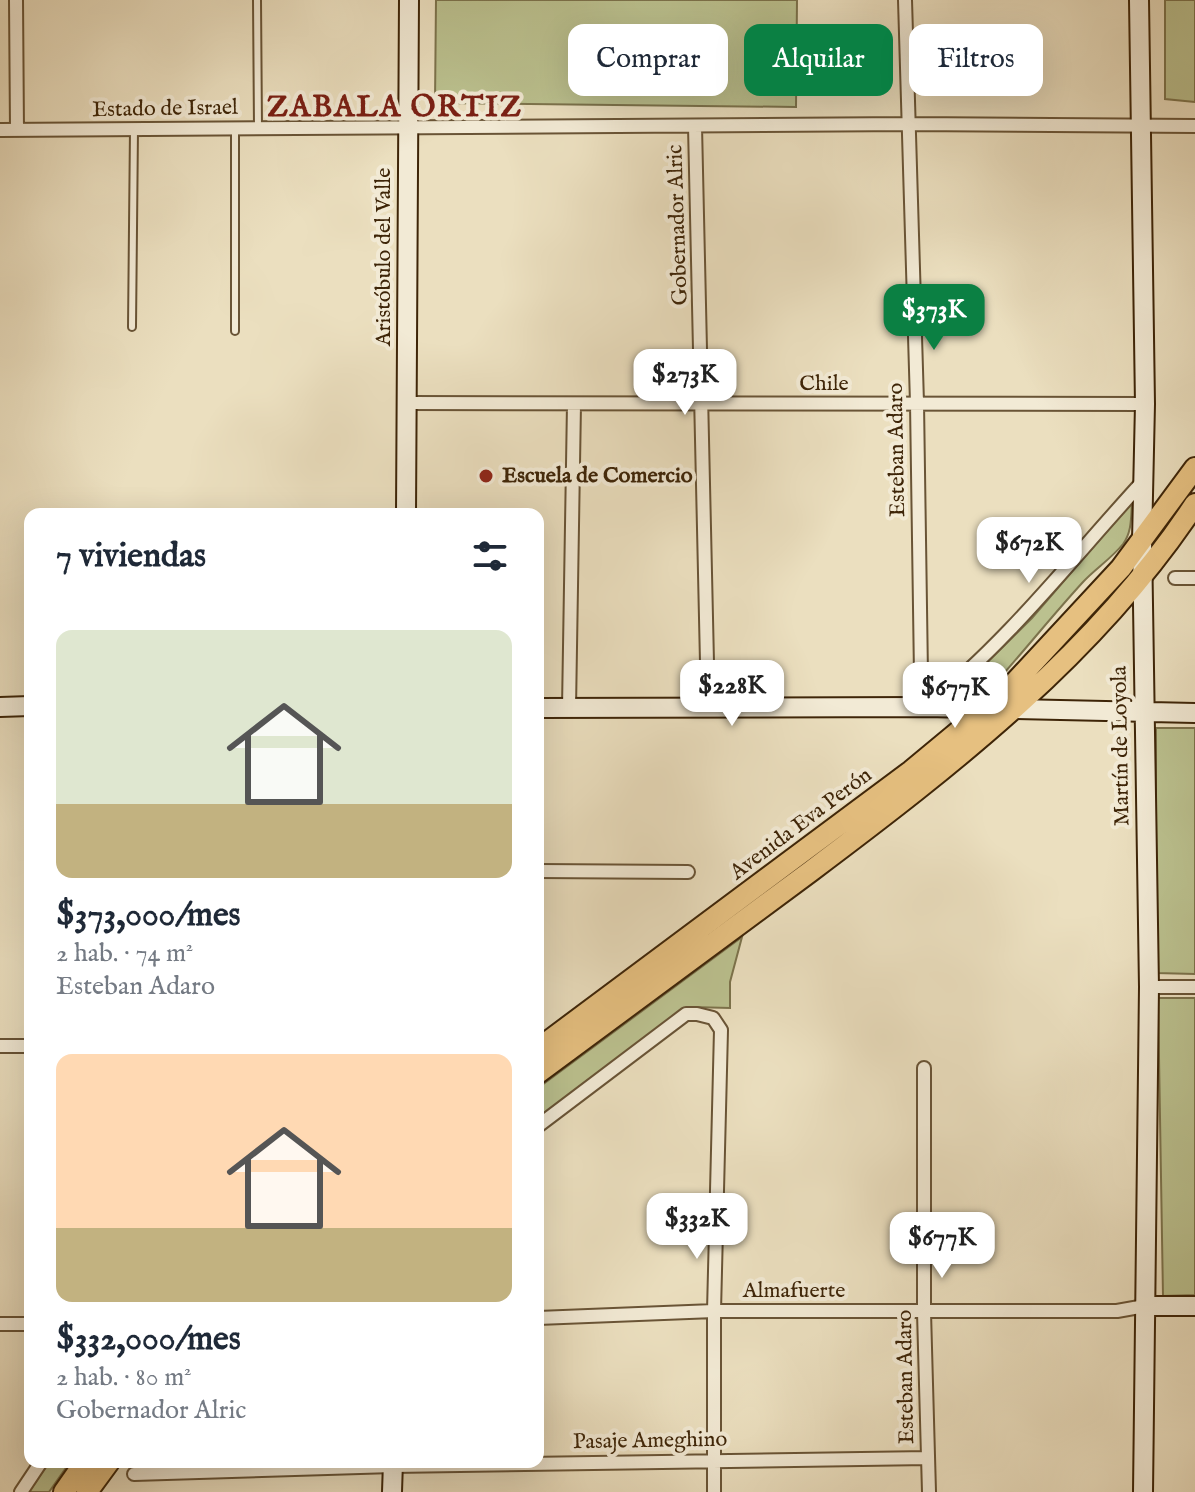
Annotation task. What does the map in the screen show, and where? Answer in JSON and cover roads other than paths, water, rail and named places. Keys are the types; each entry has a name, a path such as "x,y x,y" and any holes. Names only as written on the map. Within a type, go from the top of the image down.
{"main road":[{"name":"Avenida Eva Perón","path":"544,1045 911,771 1005,693 1142,541 1195,468"},
{"name":"Avenida Eva Perón","path":"544,1069 929,781 1031,695 1143,574 1195,504"},
{"path":"64,1492 81,1468"},
{"path":"87,1492 105,1468"}],"street":[{"name":"Aristóbulo del Valle","path":"406,508 409,0"},
{"name":"Esteban Adaro","path":"905,0 917,403 921,675 926,707"},
{"name":"Martín de Loyola","path":"1139,0 1145,404 1142,541 1149,987 1143,1492"},
{"path":"0,12 16,6 17,130"},
{"name":"Estado de Israel","path":"0,130 910,124 1195,126"},
{"name":"Gobernador Alric","path":"695,126 708,707"},
{"name":"Chile","path":"408,403 1145,404"},
{"path":"569,708 574,404"},
{"path":"926,707 1036,605 1098,529 1145,479"},
{"path":"1175,578 1195,578"},
{"path":"0,707 24,706"},
{"path":"544,708 926,707 1195,713"},
{"path":"544,871 688,872"},
{"path":"1149,987 1195,987"},
{"path":"544,1121 686,1014 713,1018 721,1030 714,1311 714,1492"},
{"path":"0,1046 24,1046"},
{"name":"Esteban Adaro","path":"924,1068 924,1312 929,1492"},
{"path":"1145,1306 1195,1306"},
{"name":"Almafuerte","path":"544,1318 714,1311 1117,1311 1145,1306"},
{"path":"0,1324 24,1324"},
{"name":"Pasaje Ameghino","path":"544,1462 928,1458"},
{"path":"21,1492 37,1468"},
{"name":"Pasaje Ameghino","path":"134,1474 289,1468"},
{"path":"392,1492 393,1468"}],"lane":[{"path":"257,0 258,128"},
{"path":"235,128 235,331"},
{"path":"132,327 134,129"}],"place":[{"name":"Escuela de Comercio","path":"486,476"}],"district":[{"name":"ZABALA ORTIZ","path":"395,108"}]}
